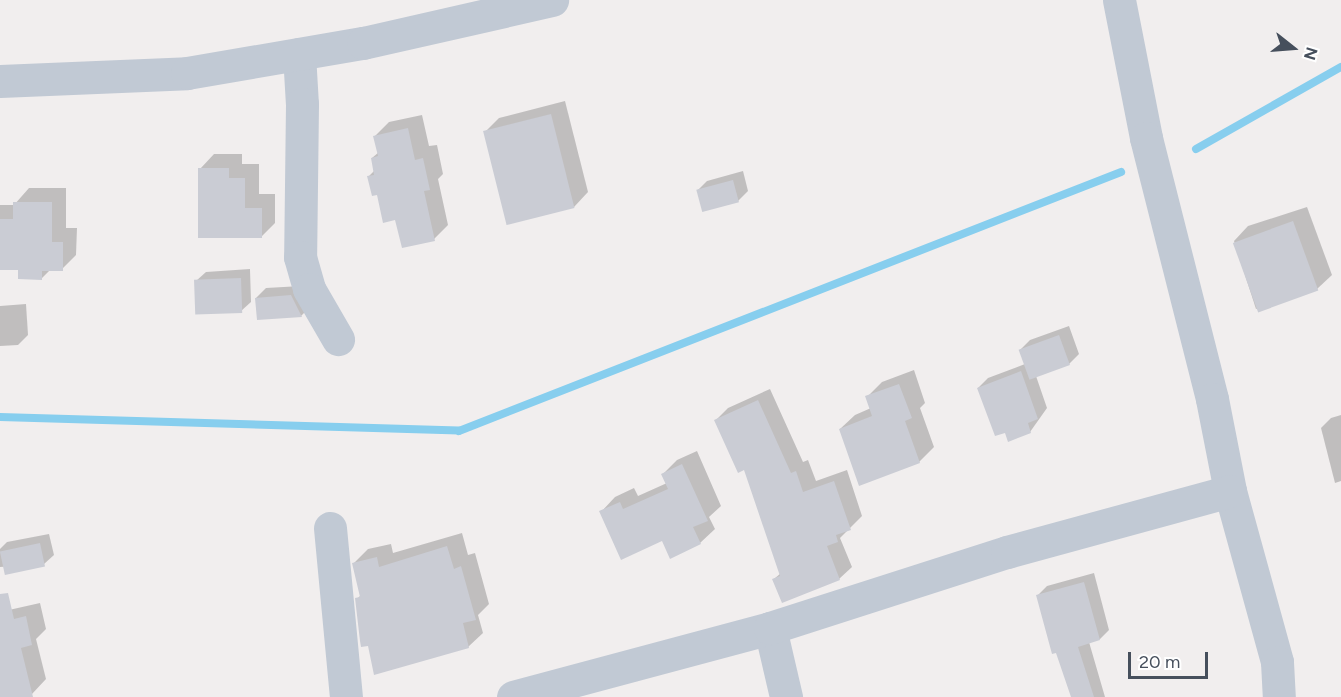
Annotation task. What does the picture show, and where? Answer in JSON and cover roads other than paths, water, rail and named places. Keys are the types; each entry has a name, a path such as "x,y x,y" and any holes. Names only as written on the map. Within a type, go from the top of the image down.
{"street":[{"path":"0,81 187,73 299,54 516,4 552,0"},
{"path":"1119,0 1146,138 1212,399 1230,491 1277,662 1279,697"},
{"path":"299,54 302,104 300,257 309,289 338,339"},
{"path":"513,697 770,628 1007,552 1230,491"},
{"path":"330,528 346,697"},
{"path":"770,628 786,697"}],"waterway":[{"path":"1196,149 1341,67"},
{"path":"0,417 459,431 1121,172"}]}
